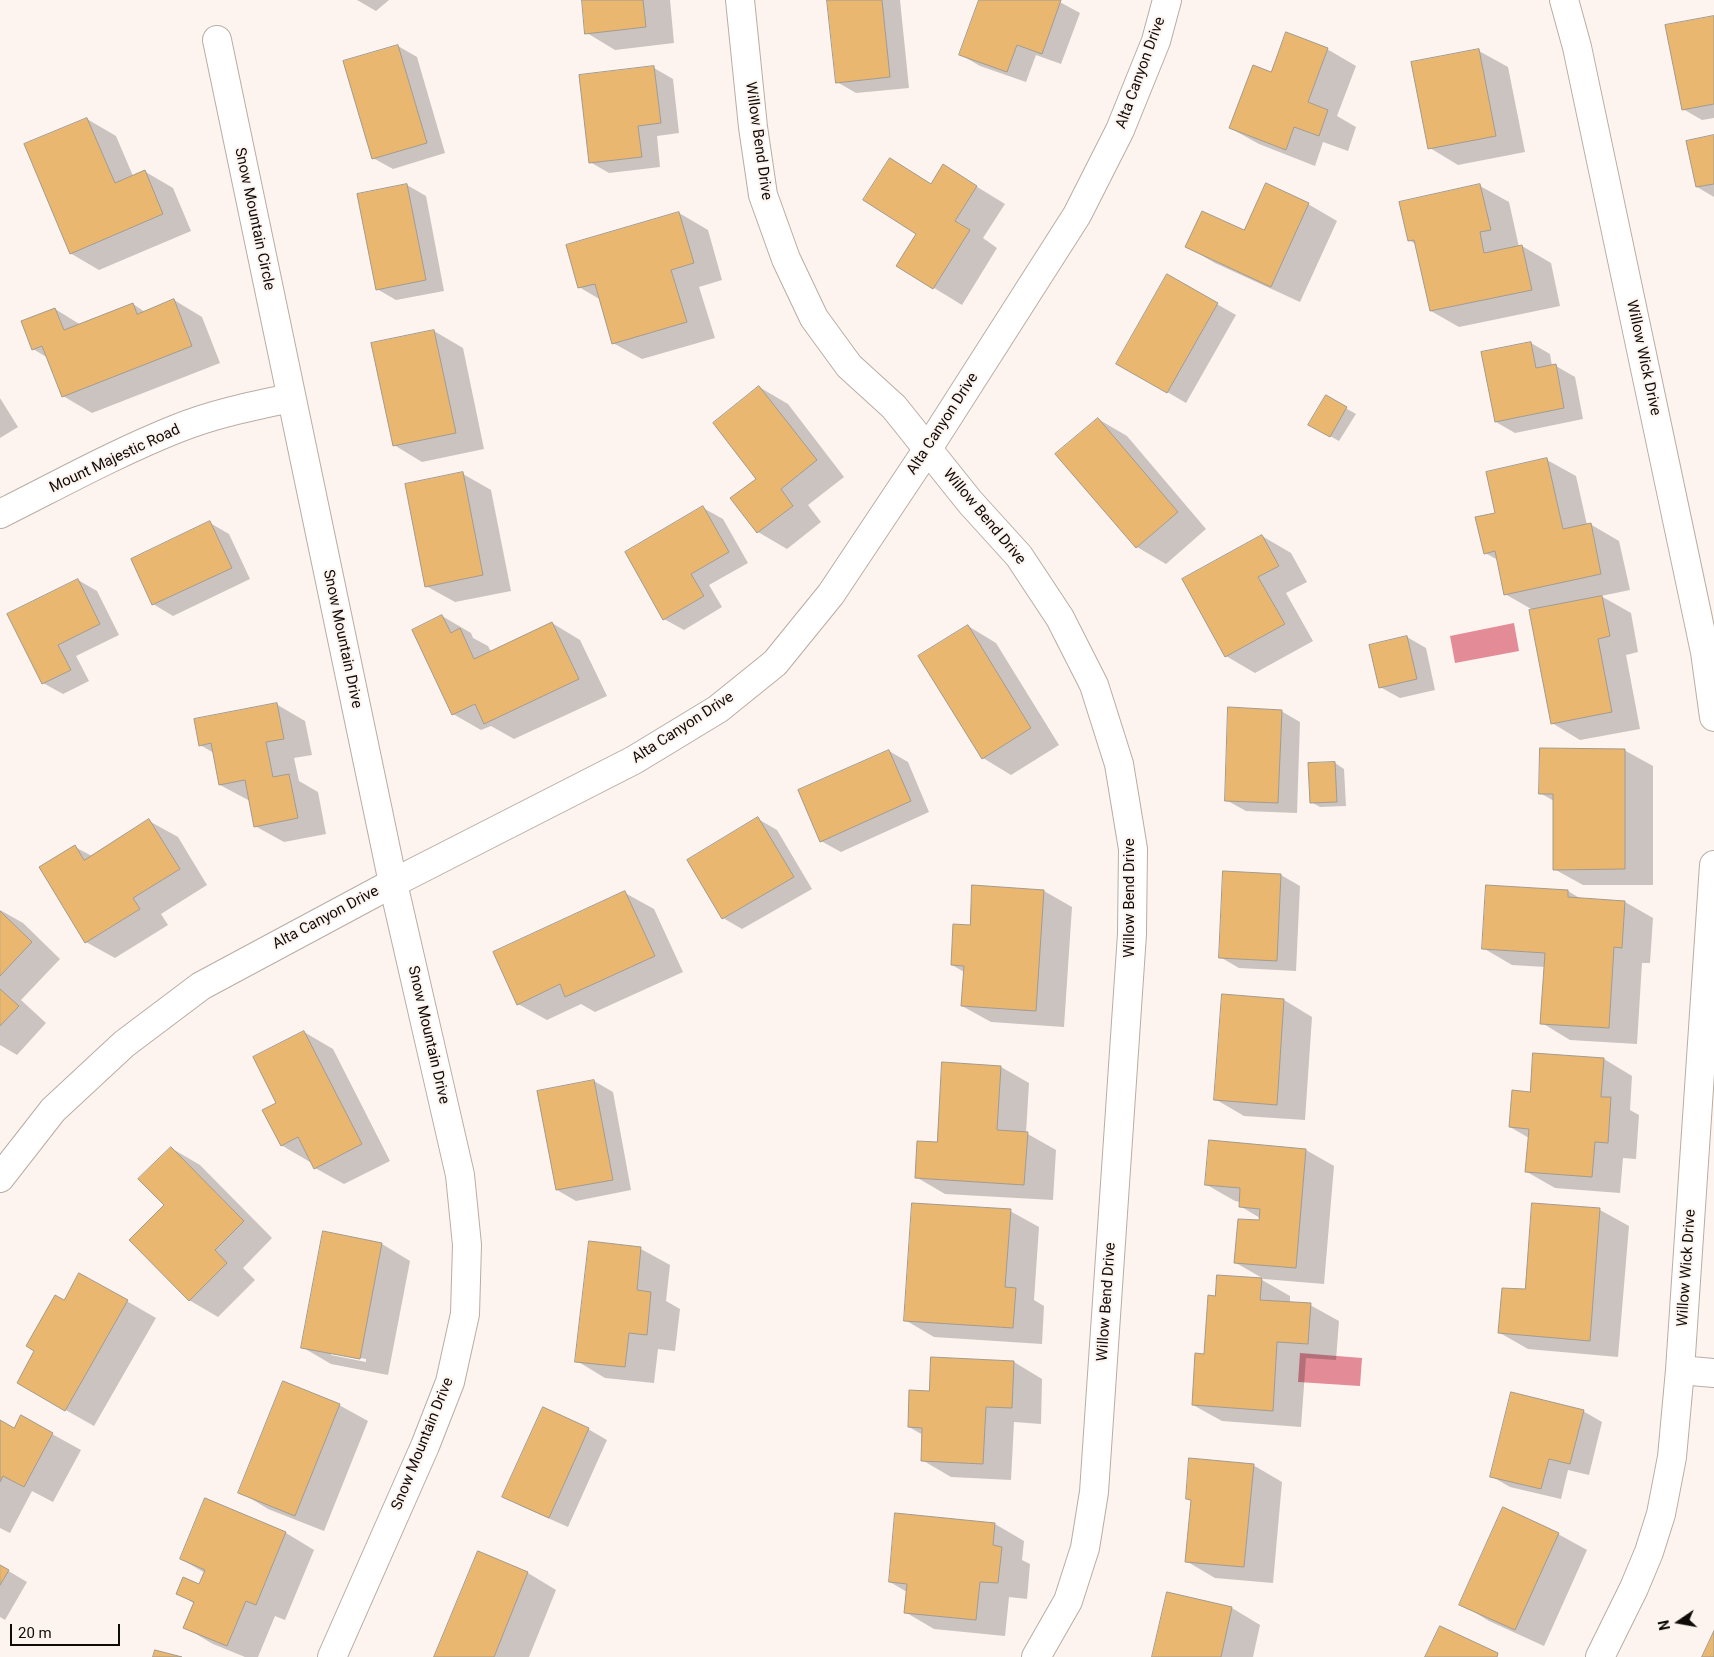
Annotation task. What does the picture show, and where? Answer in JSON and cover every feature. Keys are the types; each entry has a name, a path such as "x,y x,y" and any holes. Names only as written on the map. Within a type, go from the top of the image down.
{"street":[{"name":"Willow Bend Drive","path":"740,0 753,127 763,195 786,259 814,318 849,366 894,407 970,502 1019,556 1064,626 1094,685 1119,764 1133,849 1132,934 1094,1492 1086,1548 1068,1601 1036,1657"},
{"name":"Alta Canyon Drive","path":"0,1178 53,1110 124,1044 201,986 393,883 634,760 725,704 775,663 831,594 927,450 1077,215 1120,130 1156,41 1167,0"},
{"name":"Willow Wick Drive","path":"1564,0 1579,56 1703,643 1714,717"},
{"name":"Snow Mountain Circle","path":"217,40 291,398"},
{"name":"Mount Majestic Road","path":"0,514 120,453 178,428 238,410 291,398"},
{"name":"Snow Mountain Drive","path":"291,398 393,883 460,1175 467,1245 466,1314 450,1382 332,1657"},
{"name":"Willow Wick Drive","path":"1600,1657 1634,1588 1649,1552 1661,1514 1672,1457 1680,1370 1714,865"},
{"path":"1680,1370 1714,1373"}],"shaded area":[{"path":"1514,623 1519,651 1455,663 1450,636"},
{"path":"1300,1353 1362,1358 1360,1386 1298,1382"}],"building":[{"path":"582,0 643,0 646,27 585,34"},
{"path":"827,0 882,0 890,77 836,83"},
{"path":"979,0 1061,0 1042,54 1017,45 1007,72 959,55"},
{"path":"1714,16 1714,104 1682,110 1665,25"},
{"path":"1286,32 1328,48 1308,102 1328,110 1319,136 1294,127 1286,150 1229,128 1253,65 1271,72"},
{"path":"398,45 427,143 372,159 343,61"},
{"path":"1479,49 1496,136 1428,149 1411,62"},
{"path":"654,66 661,123 638,126 642,157 589,163 579,75"},
{"path":"87,118 115,183 145,170 163,214 70,254 24,144"},
{"path":"1714,135 1714,184 1696,187 1686,141"},
{"path":"890,158 931,184 943,164 977,186 955,221 970,230 933,289 896,266 916,234 863,200"},
{"path":"1266,183 1309,203 1271,287 1185,247 1202,211 1244,230"},
{"path":"407,184 426,280 376,290 357,194"},
{"path":"1480,184 1491,230 1480,232 1484,253 1522,245 1532,290 1430,311 1414,240 1408,241 1399,202"},
{"path":"679,212 694,263 671,270 687,322 612,344 595,284 578,288 566,245"},
{"path":"1167,274 1218,303 1167,393 1116,364"},
{"path":"174,299 192,346 62,397 42,346 32,350 21,321 55,308 64,330 133,303 137,314"},
{"path":"434,330 456,433 393,446 371,343"},
{"path":"1531,342 1536,368 1556,364 1564,408 1495,422 1481,352"},
{"path":"759,386 817,460 781,489 793,506 757,533 730,498 756,479 713,423"},
{"path":"1326,395 1347,407 1330,437 1308,425"},
{"path":"1098,418 1178,512 1136,548 1055,454"},
{"path":"1547,458 1563,529 1591,523 1601,574 1504,595 1495,551 1484,554 1475,517 1495,513 1486,472"},
{"path":"463,472 483,575 425,587 405,484"},
{"path":"703,506 729,552 691,574 704,596 663,620 625,552"},
{"path":"210,521 232,568 152,605 131,559"},
{"path":"1262,535 1279,566 1258,577 1285,624 1225,657 1182,579"},
{"path":"78,579 100,624 58,645 71,670 42,684 7,614"},
{"path":"1602,596 1610,636 1598,639 1612,712 1551,724 1529,610"},
{"path":"442,615 451,633 460,628 474,659 552,622 579,679 484,724 475,704 452,715 412,630"},
{"path":"968,625 1031,728 982,759 918,656"},
{"path":"1407,636 1417,679 1379,688 1369,645"},
{"path":"277,703 284,739 266,742 273,777 289,774 298,818 254,827 245,780 219,785 211,743 199,746 194,719"},
{"path":"1228,707 1282,710 1278,803 1225,801"},
{"path":"1540,748 1625,749 1625,869 1553,870 1553,794 1539,794"},
{"path":"889,750 911,801 820,842 798,790"},
{"path":"1335,762 1337,802 1310,803 1308,763"},
{"path":"758,817 794,877 722,919 687,860"},
{"path":"149,819 180,869 133,898 140,909 85,943 39,867 75,845 84,860"},
{"path":"1223,871 1281,874 1277,961 1219,958"},
{"path":"972,885 1044,890 1036,1011 961,1006 964,966 951,965 953,924 970,925"},
{"path":"1486,885 1568,890 1568,897 1625,901 1622,948 1614,947 1609,1028 1540,1024 1545,953 1482,949"},
{"path":"625,891 655,956 565,997 560,984 517,1005 493,952"},
{"path":"0,911 32,942 0,976"},
{"path":"0,989 19,1006 0,1026"},
{"path":"1222,994 1284,999 1277,1105 1214,1100"},
{"path":"304,1031 362,1144 314,1169 298,1137 281,1146 262,1110 276,1103 253,1057"},
{"path":"1533,1053 1604,1058 1601,1097 1611,1097 1608,1143 1595,1142 1592,1177 1525,1172 1529,1129 1509,1127 1512,1090 1530,1092"},
{"path":"942,1062 1001,1066 997,1130 1028,1132 1024,1185 915,1178 917,1141 937,1142"},
{"path":"594,1080 613,1180 556,1190 537,1091"},
{"path":"1209,1140 1306,1149 1296,1268 1234,1263 1238,1219 1259,1220 1260,1209 1239,1207 1240,1188 1205,1185"},
{"path":"171,1147 244,1221 215,1250 227,1263 189,1301 129,1240 164,1205 138,1179"},
{"path":"912,1203 1011,1209 1005,1287 1016,1288 1013,1328 904,1321"},
{"path":"1532,1203 1600,1208 1590,1341 1498,1333 1502,1288 1525,1289"},
{"path":"323,1231 382,1243 360,1359 301,1348"},
{"path":"589,1241 641,1247 637,1290 651,1292 647,1335 629,1333 625,1367 575,1362"},
{"path":"79,1273 128,1300 65,1411 17,1383 34,1351 26,1346 55,1295 64,1300"},
{"path":"1217,1275 1262,1278 1260,1300 1311,1303 1308,1344 1277,1342 1273,1411 1192,1405 1195,1353 1204,1354 1208,1295 1215,1296"},
{"path":"931,1357 1014,1361 1012,1408 986,1407 983,1464 921,1461 922,1428 908,1427 909,1390 929,1391"},
{"path":"283,1381 340,1404 295,1516 238,1493"},
{"path":"1511,1392 1584,1410 1570,1464 1549,1459 1541,1489 1490,1477"},
{"path":"543,1407 589,1428 549,1518 502,1497"},
{"path":"21,1415 53,1433 24,1487 3,1476 0,1482 0,1420 14,1428"},
{"path":"1189,1458 1254,1464 1244,1567 1185,1562 1191,1500 1186,1499"},
{"path":"205,1498 286,1532 256,1605 246,1601 227,1646 183,1628 194,1602 176,1594 183,1577 199,1584 205,1570 180,1559"},
{"path":"1503,1507 1559,1533 1515,1630 1459,1605"},
{"path":"895,1513 995,1523 993,1545 1002,1547 998,1583 980,1582 976,1620 904,1613 907,1584 889,1582"},
{"path":"478,1551 528,1572 494,1657 434,1657"},
{"path":"0,1565 9,1570 0,1585"},
{"path":"1167,1592 1232,1607 1221,1657 1152,1657"},
{"path":"1440,1626 1498,1653 1497,1657 1425,1657"},
{"path":"1714,1631 1714,1657 1702,1657"},
{"path":"155,1650 182,1657 153,1657"}]}
